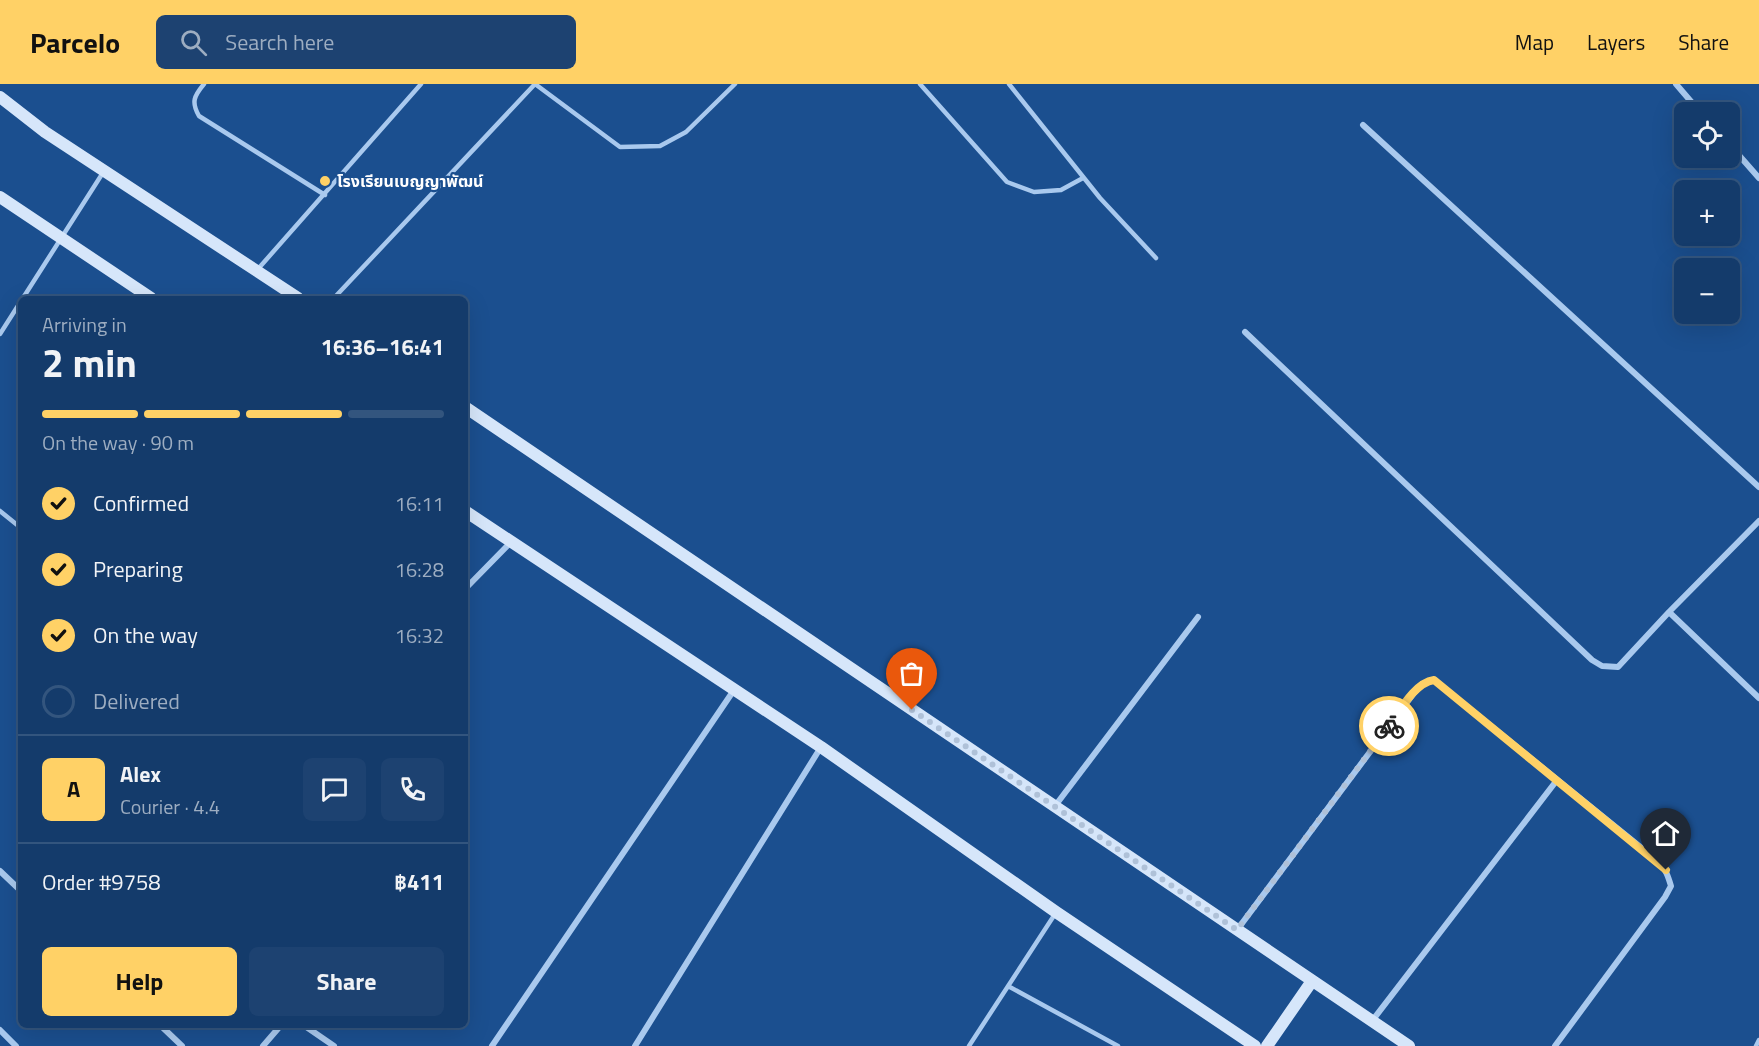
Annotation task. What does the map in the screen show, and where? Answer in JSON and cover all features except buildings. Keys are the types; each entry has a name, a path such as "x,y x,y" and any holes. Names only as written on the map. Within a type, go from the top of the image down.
{"street":[{"path":"1676,84 1691,102"},
{"path":"0,97 45,132 295,296"},
{"path":"1363,125 1759,487"},
{"path":"1740,156 1759,177"},
{"path":"0,197 148,296"},
{"path":"1245,332 1592,660 1602,666 1618,667 1759,521"},
{"path":"468,409 1409,1046"},
{"path":"468,513 821,747 1056,912 1255,1046"},
{"path":"468,586 511,542"},
{"path":"1669,612 1759,698"},
{"path":"1054,807 1198,617"},
{"path":"1237,930 1414,693 1428,681 1434,680 1666,870 1671,886 1665,897 1555,1046"},
{"path":"492,1046 734,689"},
{"path":"635,1046 821,747"},
{"path":"1372,1021 1557,780"},
{"path":"0,871 18,888"},
{"path":"1267,1046 1312,981"},
{"path":"163,1028 182,1046"},
{"path":"263,1046 279,1028"},
{"path":"308,1028 334,1046"},
{"path":"0,1030 16,1046"}],"lane":[{"path":"204,84 195,95 193,103 199,116 325,195"},
{"path":"256,271 421,84"},
{"path":"336,296 535,84 620,147 660,146 686,132 735,84"},
{"path":"920,84 1007,182 1034,192 1061,190 1083,178"},
{"path":"1009,84 1083,178 1156,258"},
{"path":"25,296 104,171"},
{"path":"0,334 18,306"},
{"path":"0,512 18,526"},
{"path":"969,1046 1056,912"},
{"path":"1008,986 1118,1046"},
{"path":"1756,1046 1759,1040"}],"way so far":[{"path":"912,710 1237,930 1389,726"}],"place":[{"name":"โรงเรียนเบญญาพัฒน์","path":"325,181"}],"route":[{"path":"1389,726 1422,684 1434,680 1666,870"}]}
